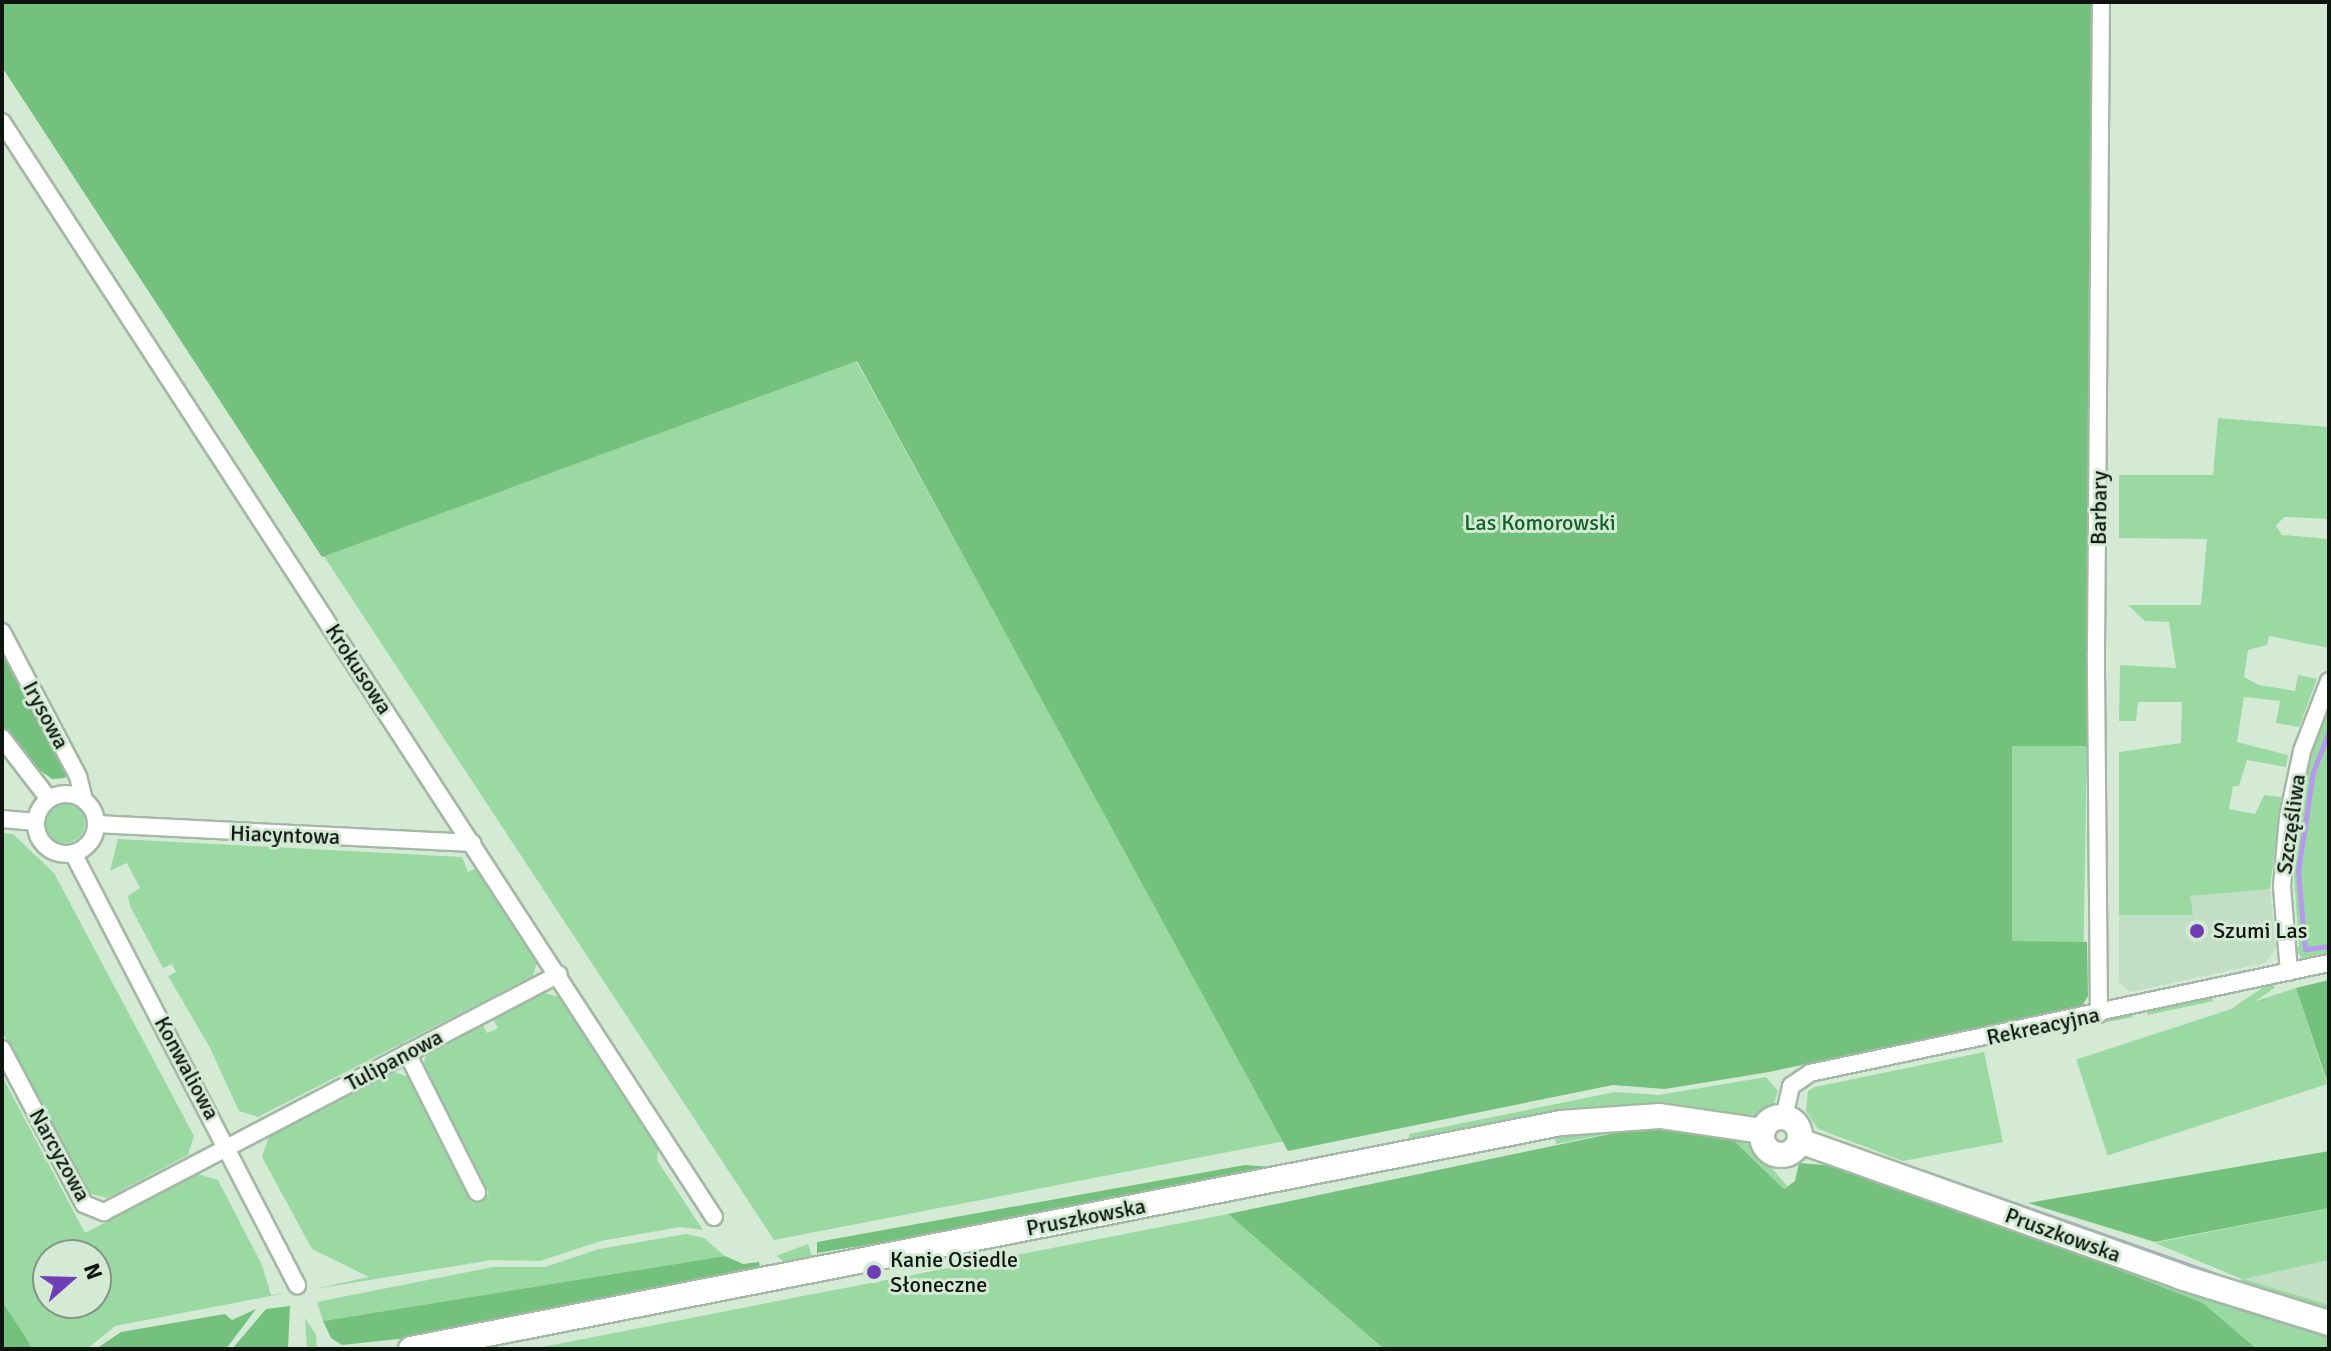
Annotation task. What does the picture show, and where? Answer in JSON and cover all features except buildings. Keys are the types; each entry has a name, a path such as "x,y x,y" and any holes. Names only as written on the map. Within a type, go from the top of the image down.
{"street":[{"name":"Barbary","path":"2099,1014 2095,762 2101,2"},
{"name":"Krokusowa","path":"2,122 559,974 714,1217"},
{"name":"Irysowa","path":"2,632 78,776 84,800"},
{"name":"Szczęśliwa","path":"2289,972 2282,886 2288,817 2302,751 2329,681"},
{"path":"2,738 49,799"},
{"path":"66,794 84,800 96,824 90,843 73,853 46,847 36,822 49,799 66,794"},
{"path":"2,819 36,822"},
{"name":"Hiacyntowa","path":"96,824 473,843"},
{"name":"Konwaliowa","path":"73,853 229,1148 297,1285"},
{"name":"Rekreacyjna","path":"1784,1117 1791,1086 1805,1074 2329,963"},
{"name":"Tulipanowa","path":"229,1148 559,974"},
{"name":"Narcyzowa","path":"2,1049 90,1210 109,1210 229,1148"},
{"path":"407,1053 477,1192"},
{"name":"Pruszkowska","path":"411,1349 1561,1123 1660,1116 1763,1131"},
{"path":"1784,1117 1797,1125 1800,1141 1790,1152 1776,1154 1766,1148 1763,1131 1770,1120 1784,1117"},
{"name":"Pruszkowska","path":"1800,1141 2196,1282 2329,1323"}],"shaded area":[{"name":"Szumi Las","path":"2270,889 2276,948 2265,963 2130,992 2119,983 2119,915 2193,915 2189,896"},
{"path":"2329,1260 2329,1305 2243,1279"}],"green space":[{"path":"2,2 491,495 856,361 1285,1141 774,1240 2,67"},
{"name":"Las Komorowski","path":"2,2 2091,2 2087,746 2012,746 2012,941 2087,942 2088,996 2082,1006 1769,1072 1665,1089 1613,1085 1288,1151 857,361 322,557 2,67"},
{"path":"2218,418 2329,427 2329,519 2284,517 2276,526 2282,535 2329,539 2329,648 2269,636 2267,645 2248,650 2244,677 2259,685 2295,691 2298,675 2317,679 2299,727 2276,723 2280,701 2244,697 2237,742 2288,755 2286,767 2247,760 2239,786 2233,786 2229,809 2255,814 2264,795 2281,797 2270,889 2190,896 2193,915 2119,915 2119,752 2181,743 2182,702 2138,702 2136,721 2119,721 2120,665 2176,668 2169,622 2145,621 2128,605 2201,605 2207,539 2119,538 2119,475 2213,475"},
{"path":"2,647 68,771 65,778 52,779 30,763 2,728"},
{"path":"2329,704 2329,952 2302,958 2295,948 2299,946 2292,848 2305,773"},
{"path":"2012,745 2087,746 2084,942 2009,941"},
{"path":"65,803 79,809 85,823 79,837 65,843 51,837 45,823 51,809"},
{"path":"2,833 13,834 54,873 194,1136 188,1155 107,1198 88,1193 2,1031"},
{"path":"118,839 462,857 468,872 476,868 537,963 533,976 258,1117 239,1111 209,1046 168,976 176,972 172,964 163,968 130,906 128,896 140,888 127,863 110,871"},
{"path":"2329,980 2329,1087 2296,988"},
{"path":"2271,982 2275,988 2238,1013 2234,1007"},
{"path":"2296,988 2327,1084 2108,1155 2076,1059"},
{"path":"541,992 563,998 659,1143 657,1160 703,1230 680,1227 601,1241 540,1261 492,1260 314,1289 369,1277 312,1249 262,1157 269,1136 394,1072 412,1078 474,1200 489,1194 422,1070 427,1052 482,1024 487,1033 498,1028 492,1018"},
{"path":"2210,996 2214,1001 2147,1015 2148,1010"},
{"path":"2131,1014 2134,1017 2055,1032 2057,1029"},
{"path":"2040,1033 2043,1036 1974,1049 1976,1046"},
{"path":"1984,1052 2003,1142 1903,1161 1818,1129 1806,1111 1808,1091 1815,1087"},
{"path":"2,1076 85,1233 198,1174 218,1180 262,1265 271,1295 286,1293 115,1326 87,1349 32,1349 2,1301"},
{"path":"1766,1077 1778,1091 1774,1104 1755,1118 1411,1144 1409,1134 1615,1092 1659,1095"},
{"path":"1648,1126 1698,1127 1745,1136 1787,1186 1784,1189 1730,1137"},
{"path":"1648,1126 1556,1144 1555,1134"},
{"path":"1648,1126 1730,1137 1784,1189 1795,1181 1799,1163 1824,1165 1826,1160 1898,1183 2203,1303 2257,1349 1384,1349 1228,1214"},
{"path":"2329,1151 2329,1208 2155,1242 2028,1203"},
{"path":"1245,1165 1273,1167 1255,1181 817,1253 817,1242"},
{"path":"2329,1208 2329,1260 2244,1279 2329,1305 2323,1313 2239,1288 2242,1279 2155,1243"},
{"path":"1228,1214 1384,1349 532,1349 798,1297"},
{"path":"686,1234 704,1238 725,1256 323,1321 317,1302 493,1267 545,1267 599,1249"},
{"path":"808,1244 814,1263 791,1266 776,1256"},
{"path":"2085,1250 2329,1330 2329,1349 2257,1349 2203,1303 2082,1257"},
{"path":"725,1256 743,1264 759,1262 760,1268 455,1333 342,1345 331,1338 323,1321"},
{"path":"2,1301 26,1338 32,1349 2,1349"},
{"path":"290,1306 288,1349 232,1349 266,1309"},
{"path":"256,1309 226,1349 96,1349 121,1332 225,1314 232,1320"},
{"path":"305,1318 316,1335 317,1349 307,1349"}],"waterway":[{"path":"2329,731 2313,772 2298,871 2305,949 2329,946"},
{"path":"1921,1171 2237,1282"},
{"path":"2178,1288 2327,1335"}],"place":[{"name":"Szumi Las","path":"2197,931"},
{"name":"Kanie Osiedle Słoneczne","path":"874,1272"}]}
